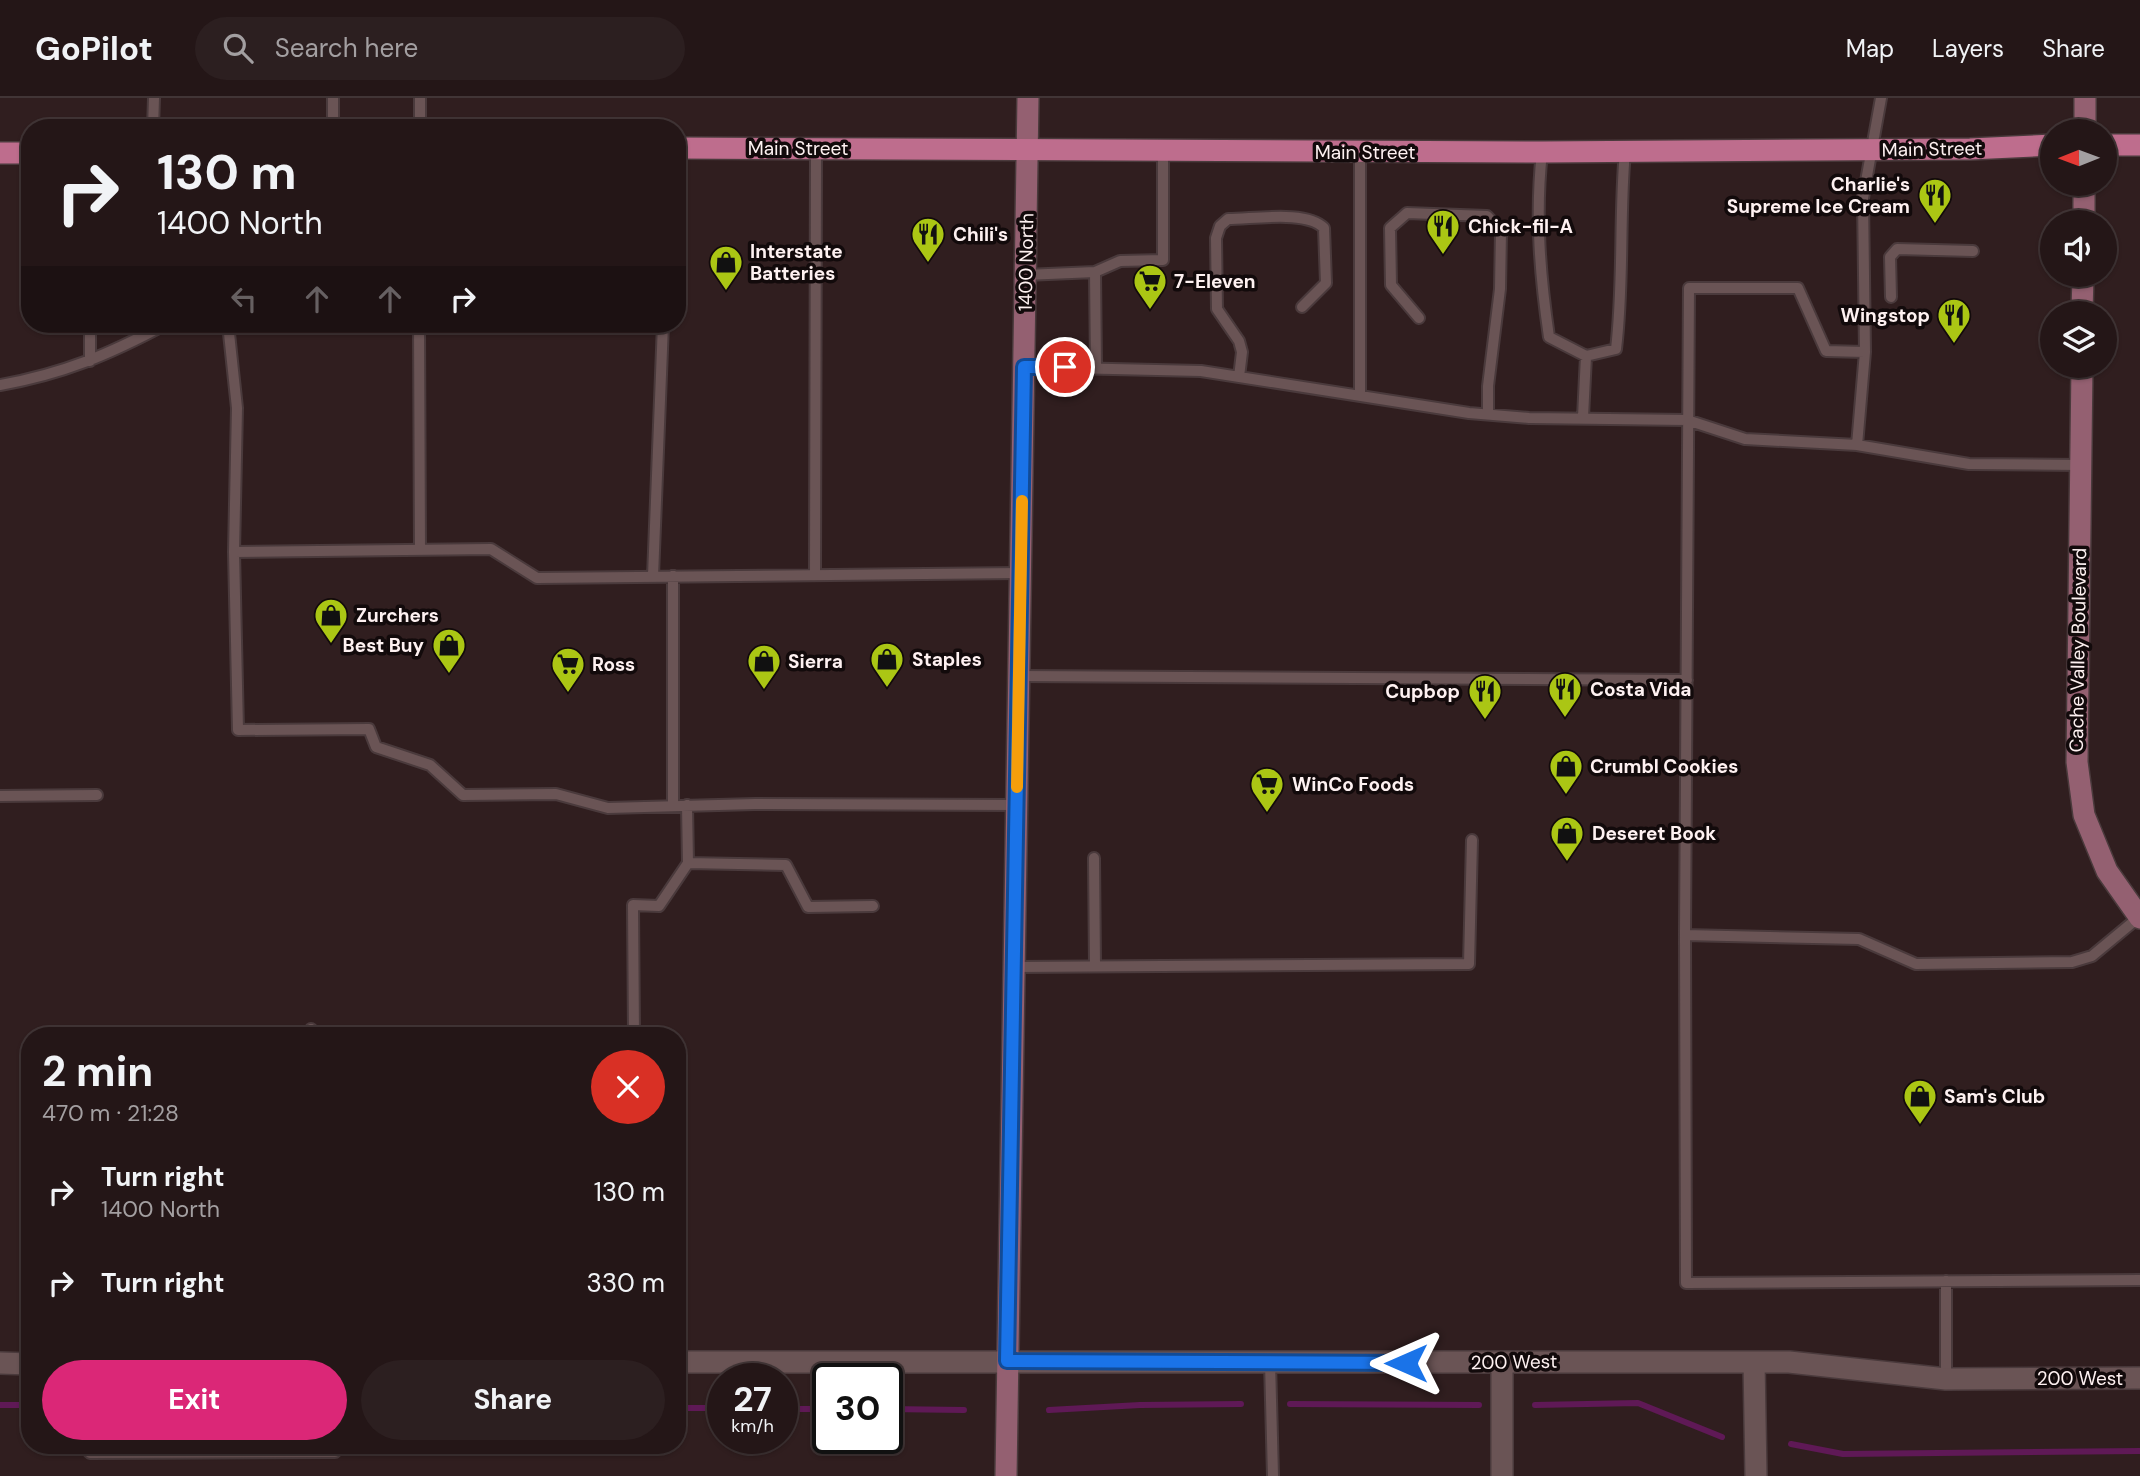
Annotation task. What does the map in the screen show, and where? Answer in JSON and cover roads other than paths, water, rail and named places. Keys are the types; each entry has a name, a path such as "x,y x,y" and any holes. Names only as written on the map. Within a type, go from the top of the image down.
{"main road":[{"name":"1400 North","path":"1006,1476 1028,98"},
{"path":"2085,98 2085,119"},
{"name":"Main Street","path":"686,148 1542,152 1872,150 2040,145"},
{"path":"2118,145 2140,145"},
{"path":"0,153 21,153"},
{"name":"Cache Valley Boulevard","path":"2082,378 2077,762 2084,815 2107,871 2140,918"}],"street":[{"name":"200 West","path":"686,1362 1502,1364 1610,1360 1789,1362 1946,1379 2140,1378"},
{"path":"1755,1362 1756,1476"},
{"path":"0,1363 21,1364"},
{"path":"1502,1364 1502,1476"}],"lane":[{"path":"153,119 154,98"},
{"path":"332,119 333,98"},
{"path":"420,98 420,119"},
{"path":"1857,445 1865,352 1863,198 1881,98"},
{"path":"815,574 816,148"},
{"path":"1025,275 1096,272 1120,261 1163,260 1163,149"},
{"path":"1542,152 1537,197 1539,265 1549,337 1586,356 1616,349 1623,292 1621,197 1625,150"},
{"path":"1360,152 1360,395"},
{"path":"1419,318 1391,285 1390,228 1407,213 1487,216 1501,231 1500,289 1488,386 1488,414"},
{"path":"1240,377 1242,352 1217,309 1216,238 1220,226 1228,219 1305,217 1317,220 1324,228 1326,283 1302,307"},
{"path":"1891,297 1890,257 1897,249 1973,251"},
{"path":"1096,272 1096,368"},
{"path":"1865,352 1826,351 1798,288 1689,288 1686,1283 2140,1280"},
{"path":"90,333 90,361"},
{"path":"0,386 48,377 110,354 149,333"},
{"path":"229,333 237,408 234,552 238,730 369,729 376,747 430,765 463,795 556,794 608,807 1016,805"},
{"path":"419,333 420,550"},
{"path":"653,576 663,333"},
{"path":"1583,417 1586,356"},
{"path":"1024,367 1202,371 1360,395 1419,407 1488,414 1687,420 1745,439 1857,445 1969,464 2080,465"},
{"path":"234,552 491,549 537,578 1020,573"},
{"path":"673,576 673,806"},
{"path":"1018,676 1687,680"},
{"path":"0,796 97,795"},
{"path":"634,1027 633,905 659,906 688,863 687,805"},
{"path":"1013,967 1469,964 1472,840"},
{"path":"1094,858 1095,966"},
{"path":"688,863 786,865 808,907 873,906"},
{"path":"1685,935 1859,939 1916,964 2072,962 2092,956 2140,918"},
{"path":"1946,1379 1947,1281"},
{"path":"1270,1362 1273,1476"}],"waterway":[{"path":"1535,1405 1638,1403 1722,1437"},
{"path":"1049,1410 1140,1405 1241,1404"},
{"path":"1290,1404 1479,1405"},
{"path":"0,1405 21,1405"},
{"path":"686,1408 707,1408"},
{"path":"798,1409 812,1409"},
{"path":"903,1409 964,1410"},
{"path":"1791,1444 1843,1454 2140,1451"}],"place":[{"name":"Charlie's Supreme Ice Cream","path":"1935,225"},
{"name":"Chick-fil-A","path":"1443,256"},
{"name":"Chili's","path":"928,264"},
{"name":"Interstate Batteries","path":"726,292"},
{"name":"7-Eleven","path":"1150,311"},
{"name":"Wingstop","path":"1954,345"},
{"name":"Zurchers","path":"331,645"},
{"name":"Best Buy","path":"449,675"},
{"name":"Staples","path":"887,689"},
{"name":"Sierra","path":"764,691"},
{"name":"Ross","path":"568,694"},
{"name":"Costa Vida","path":"1565,719"},
{"name":"Cupbop","path":"1485,721"},
{"name":"Crumbl Cookies","path":"1566,796"},
{"name":"WinCo Foods","path":"1267,814"},
{"name":"Deseret Book","path":"1567,863"},
{"name":"Sam's Club","path":"1920,1126"}]}
